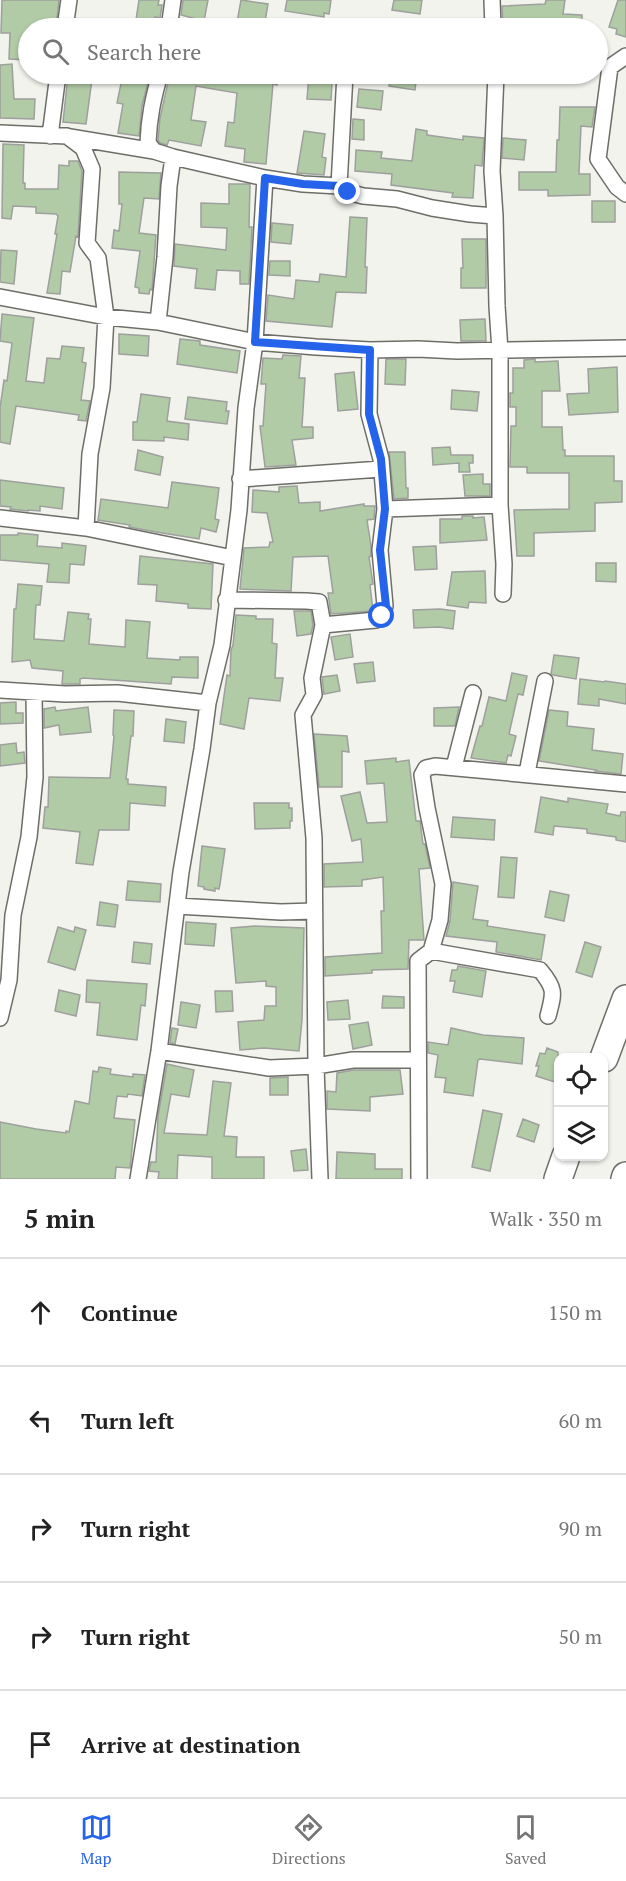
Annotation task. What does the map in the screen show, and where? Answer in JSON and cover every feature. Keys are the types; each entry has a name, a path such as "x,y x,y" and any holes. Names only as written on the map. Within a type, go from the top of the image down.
{"highway":[{"path":"605,1053 626,999"},
{"path":"558,1179 564,1161"}],"street":[{"path":"66,18 69,0"},
{"path":"170,18 173,0"},
{"path":"492,0 493,18"},
{"path":"608,82 610,67 626,56"},
{"path":"50,136 57,84"},
{"path":"154,151 148,143 150,108 157,84"},
{"path":"339,186 344,84"},
{"path":"496,84 492,171 500,351 500,505 504,564 503,594"},
{"path":"608,84 598,159 616,187 626,194"},
{"path":"0,133 67,136 154,151 265,178 303,184 339,186 348,192 363,196 397,199 432,208 495,216"},
{"path":"67,136 83,148 92,169 87,243 98,258 106,317 102,388 90,454 86,528"},
{"path":"158,322 173,157"},
{"path":"138,1179 159,1051 181,872 208,703 222,645 239,510 246,408 255,342 265,178"},
{"path":"0,297 106,317 158,322 255,342 370,350 418,348 500,351 626,348"},
{"path":"323,625 376,621 382,616 386,606 380,550 385,509 381,459 369,414 370,350"},
{"path":"240,479 381,469"},
{"path":"385,509 500,505"},
{"path":"0,518 86,528 232,558"},
{"path":"226,600 319,602 323,625 312,678 314,695 303,715 314,838 316,1065 320,1179"},
{"path":"526,773 545,681"},
{"path":"0,690 65,694 117,693 208,703"},
{"path":"0,1018 9,981 7,914 29,837 35,777 34,692"},
{"path":"454,767 473,693"},
{"path":"419,1179 417,961 431,951 440,920 443,884 422,776 426,768 454,767 626,784"},
{"path":"177,906 281,912 314,911"},
{"path":"431,951 540,970 551,982 553,996 548,1016"},
{"path":"159,1051 269,1068 353,1060 418,1060"}],"building":[{"path":"2,0 59,0 57,18 18,18 18,59 9,59 10,33 1,33"},
{"path":"139,0 159,0 158,5 162,5 160,18 136,18"},
{"path":"183,0 208,0 205,18 181,15"},
{"path":"241,0 268,4 266,18 238,18"},
{"path":"287,0 331,0 329,14 324,13 324,17 285,11"},
{"path":"394,0 422,0 420,14 392,10"},
{"path":"546,0 565,0 563,14 582,15 582,18 503,18 502,6 545,4"},
{"path":"618,0 626,0 626,37 616,34 617,29 609,27"},
{"path":"12,64 14,99 35,99 34,119 0,118 0,65"},
{"path":"67,84 91,84 86,124 63,122"},
{"path":"121,84 148,84 142,106 139,136 118,133 123,104 117,103"},
{"path":"168,84 273,84 266,164 244,162 245,149 225,146 228,122 234,123 237,93 196,86 191,120 206,122 201,146 169,140 167,145 160,143 158,140"},
{"path":"308,84 332,84 331,100 307,99"},
{"path":"389,84 416,84 415,90 389,86"},
{"path":"359,89 383,91 381,110 357,107"},
{"path":"560,107 595,107 592,127 581,126 579,174 590,174 590,195 548,196 548,190 519,190 519,172 556,172"},
{"path":"353,119 364,120 364,140 352,139"},
{"path":"416,129 427,131 427,135 463,140 463,136 484,138 482,166 475,165 473,198 452,197 453,193 391,185 392,174 355,171 356,150 382,152 381,158 412,161"},
{"path":"304,131 325,134 322,157 326,158 324,175 297,173"},
{"path":"503,138 526,140 524,160 502,158"},
{"path":"3,144 24,145 23,183 25,183 25,189 58,189 59,165 69,166 69,161 78,161 82,171 78,237 76,236 70,272 62,271 60,294 47,293 58,216 36,213 36,207 13,206 11,219 2,218"},
{"path":"119,172 161,173 159,199 144,198 139,233 156,235 152,290 150,289 149,294 139,293 139,288 135,287 140,251 112,248 114,230 119,231 122,204 119,204"},
{"path":"229,184 250,184 249,227 252,227 249,284 240,284 240,271 217,270 215,290 195,288 197,269 174,266 175,244 226,250 227,228 201,227 201,203 229,204"},
{"path":"592,201 615,201 615,222 592,222"},
{"path":"350,217 367,218 366,293 336,292 332,327 266,321 268,295 294,299 296,280 319,282 320,274 346,277"},
{"path":"272,223 293,225 291,244 271,242"},
{"path":"462,239 486,239 486,288 461,288"},
{"path":"1,250 17,251 14,284 0,282"},
{"path":"270,261 290,261 290,276 269,275"},
{"path":"2,314 34,318 26,381 44,383 47,358 60,359 62,346 84,348 82,362 86,363 81,400 90,401 86,421 78,420 79,415 16,406 10,444 0,442 0,408 4,380 7,381 12,343 0,341"},
{"path":"485,319 486,341 461,341 460,320"},
{"path":"119,334 149,336 148,356 119,354"},
{"path":"180,339 200,341 200,345 240,351 237,373 177,364"},
{"path":"283,355 301,356 299,378 305,378 302,427 313,427 313,438 292,440 296,465 265,467 260,426 263,426 266,384 261,384 263,358 282,359"},
{"path":"386,359 406,359 405,385 385,384"},
{"path":"535,359 535,362 558,361 560,391 542,391 542,427 562,427 565,456 614,456 614,481 622,481 622,502 595,503 595,531 534,533 534,556 517,556 514,510 569,509 569,473 527,473 527,467 510,467 511,426 516,426 516,407 510,407 510,393 513,393 513,368 524,368 524,360"},
{"path":"617,367 618,412 569,415 567,394 589,393 588,369"},
{"path":"354,372 358,409 338,411 335,374"},
{"path":"452,390 479,392 477,411 451,409"},
{"path":"141,394 170,398 167,421 189,424 188,440 164,437 164,441 133,440 133,422 137,422"},
{"path":"188,397 227,402 226,411 229,411 227,424 185,419"},
{"path":"450,447 451,455 473,455 473,463 469,463 470,472 459,472 459,463 433,465 432,448"},
{"path":"138,450 163,457 160,475 135,470"},
{"path":"389,452 405,452 408,498 394,499"},
{"path":"483,474 483,484 490,484 490,496 465,496 463,475"},
{"path":"0,480 64,488 62,509 40,506 40,511 28,511 0,506"},
{"path":"172,482 219,488 215,519 219,520 216,532 201,528 199,539 98,520 101,499 168,508"},
{"path":"297,486 299,503 320,502 320,511 364,504 364,506 375,506 374,519 367,520 371,546 369,557 373,584 370,585 373,611 331,614 328,593 333,593 328,556 293,557 291,591 240,589 244,548 269,547 270,542 273,542 267,513 252,512 253,490 279,492 279,487"},
{"path":"462,516 484,517 487,540 440,543 440,519 462,519"},
{"path":"18,533 38,535 37,546 62,548 62,543 86,546 84,565 70,564 69,583 47,582 49,564 0,560 0,535 18,535"},
{"path":"436,546 437,569 415,570 413,547"},
{"path":"140,556 213,564 211,609 188,608 188,604 156,601 157,585 138,584"},
{"path":"596,563 616,563 616,582 596,581"},
{"path":"485,571 486,603 469,602 468,608 447,605 452,572"},
{"path":"18,584 42,586 40,605 36,605 34,639 64,641 68,612 89,614 88,619 91,619 89,644 125,647 126,620 150,622 147,658 180,660 180,657 198,657 198,678 172,677 171,684 83,678 80,679 80,684 62,684 63,671 32,668 30,660 12,662 14,609 16,609"},
{"path":"413,610 455,611 453,629 414,628"},
{"path":"294,611 311,611 313,625 311,634 297,636"},
{"path":"236,615 256,616 256,619 273,619 272,643 277,644 275,678 283,678 280,701 249,698 244,729 220,724 227,675 230,676"},
{"path":"350,634 353,657 335,660 331,637"},
{"path":"554,655 579,658 576,679 551,674"},
{"path":"373,662 375,681 357,683 354,664"},
{"path":"512,673 527,676 523,695 518,694 509,734 516,736 511,756 508,755 506,763 471,758 489,697 506,701"},
{"path":"337,675 340,691 324,694 322,677"},
{"path":"580,679 626,684 626,704 599,699 599,706 578,704"},
{"path":"16,702 16,713 23,713 23,723 0,724 0,703"},
{"path":"55,707 56,711 88,707 91,732 60,735 59,725 44,728 44,709"},
{"path":"459,707 455,726 434,726 434,708"},
{"path":"114,710 134,711 133,736 131,736 126,779 128,779 128,784 166,787 165,806 130,803 129,830 99,830 93,865 76,863 80,832 43,828 45,807 48,807 49,777 110,778"},
{"path":"549,710 568,712 567,726 594,729 592,750 623,754 621,774 539,761"},
{"path":"166,719 186,722 184,743 164,741"},
{"path":"314,734 347,736 349,752 342,751 342,787 319,787"},
{"path":"16,743 17,753 24,752 25,763 0,766 0,745"},
{"path":"396,758 396,762 409,760 416,821 420,821 423,844 425,844 430,868 419,869 424,940 409,940 408,969 372,970 372,973 325,976 325,957 382,953 383,877 362,880 362,886 324,887 324,864 363,862 361,839 352,841 341,796 360,792 367,823 387,822 384,783 367,784 365,761"},
{"path":"541,797 568,802 568,798 608,804 606,813 620,816 621,812 626,812 626,842 616,840 616,837 587,833 587,829 554,826 553,835 535,832"},
{"path":"254,803 289,803 289,808 292,808 290,828 255,829"},
{"path":"453,817 495,820 494,840 451,837"},
{"path":"202,846 225,849 219,889 215,888 215,891 198,886"},
{"path":"501,857 517,858 514,898 498,897"},
{"path":"128,881 161,884 160,902 126,900"},
{"path":"453,882 478,886 473,919 488,921 487,926 545,935 541,960 496,952 497,942 446,936 450,921"},
{"path":"550,891 569,895 564,921 545,917"},
{"path":"100,902 118,905 115,927 97,925"},
{"path":"186,922 216,924 214,946 185,944"},
{"path":"255,926 304,928 299,1051 264,1048 240,1050 238,1022 264,1020 265,1006 276,1006 276,987 266,986 266,981 236,983 231,928"},
{"path":"58,927 74,932 75,927 86,930 75,970 48,962"},
{"path":"134,942 152,944 150,964 132,962"},
{"path":"585,942 601,947 592,977 576,972"},
{"path":"458,966 486,971 482,997 453,992 455,981 450,981 452,970 457,970"},
{"path":"87,980 147,984 145,1006 141,1005 137,1040 97,1035 100,1003 86,1002"},
{"path":"59,990 80,995 76,1016 55,1011"},
{"path":"215,991 232,991 233,1011 216,1012"},
{"path":"383,996 404,997 404,1008 382,1008"},
{"path":"348,1000 350,1019 328,1020 327,1002"},
{"path":"181,1002 200,1005 196,1028 178,1025"},
{"path":"368,1022 372,1045 353,1049 349,1025"},
{"path":"172,1028 178,1029 175,1044 170,1043"},
{"path":"451,1028 483,1035 524,1038 522,1064 480,1059 473,1096 444,1092 446,1078 435,1077 438,1055 428,1053 428,1042 448,1045"},
{"path":"547,1048 558,1052 554,1053 554,1082 536,1076 540,1053 545,1054"},
{"path":"167,1064 194,1070 189,1097 171,1094 164,1133 207,1135 213,1081 231,1083 224,1136 237,1137 236,1157 264,1157 264,1179 212,1179 212,1157 178,1155 177,1179 158,1179 159,1172 149,1171 151,1162 156,1162 158,1116"},
{"path":"99,1067 111,1069 110,1074 133,1077 133,1074 145,1075 142,1096 128,1094 127,1097 117,1096 114,1118 135,1120 130,1168 116,1167 115,1179 0,1179 0,1122 69,1132 75,1101 89,1104 93,1071 98,1072"},
{"path":"354,1070 400,1070 403,1094 370,1097 370,1111 327,1109 327,1091 336,1092 337,1073"},
{"path":"288,1077 288,1095 270,1095 270,1078"},
{"path":"483,1110 502,1114 490,1171 472,1167"},
{"path":"523,1119 539,1125 534,1142 517,1136"},
{"path":"306,1149 308,1170 294,1171 291,1151"},
{"path":"337,1152 375,1154 375,1169 402,1169 402,1179 336,1179"}],"route":[{"path":"348,192 339,186 303,184 265,178 255,342 370,350 369,414 381,459 385,509 380,550 386,606 382,616"}]}
